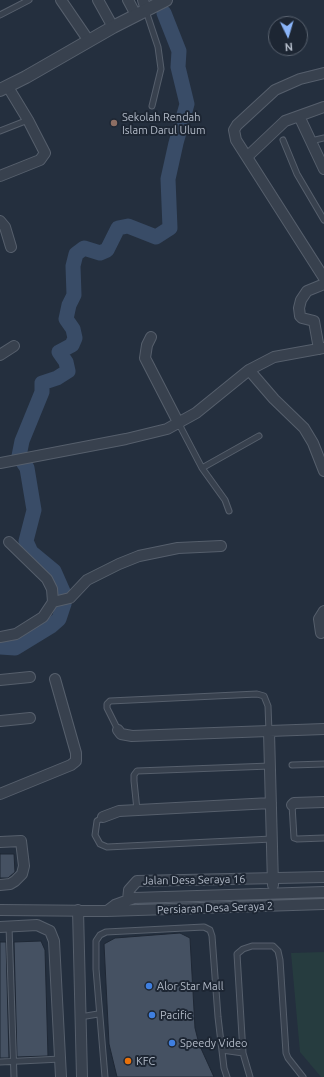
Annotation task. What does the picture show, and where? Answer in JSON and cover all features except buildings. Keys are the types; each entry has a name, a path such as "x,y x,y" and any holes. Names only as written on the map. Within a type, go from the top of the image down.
{"street":[{"path":"61,0 89,41"},
{"path":"98,0 113,26"},
{"path":"128,0 142,8"},
{"path":"0,176 44,157 44,149 28,120 4,88 89,41 142,8 166,0"},
{"path":"322,272 234,135 234,130 237,125 275,90 300,79 324,72"},
{"path":"248,156 280,125 324,107"},
{"path":"299,116 324,169"},
{"path":"0,221 6,227 11,247"},
{"path":"0,462 126,439 168,429 196,413 249,370 274,356 323,349 314,321 302,318 300,316 299,308 301,300 307,290 324,284"},
{"path":"151,336 147,345 145,358 179,424"},
{"path":"0,355 14,346"},
{"path":"249,370 274,399 304,428 313,443 324,471"},
{"path":"9,542 46,579 52,589 54,602"},
{"path":"0,637 16,634 43,618 54,602 70,598 87,580 119,564 139,556 178,548 221,546"},
{"path":"321,634 319,619 324,611"},
{"path":"0,680 30,677"},
{"path":"0,794 71,765 76,761 76,753 55,679"},
{"path":"0,721 30,718"},
{"path":"118,730 121,734 132,736 324,729"},
{"path":"269,732 274,905"},
{"path":"292,805 294,803 324,802"},
{"path":"103,817 119,811 271,803"},
{"path":"0,842 21,841 24,866 22,874 15,881 10,884 0,885"},
{"name":"Jalan Desa Seraya 16","path":"128,900 129,890 137,881 324,877"},
{"name":"Persiaran Desa Seraya 2","path":"107,911 115,905 128,900 324,892"},
{"name":"Persiaran Desa Seraya 2","path":"0,910 36,909 107,911 324,904"},
{"path":"36,909 37,925"},
{"path":"78,910 79,1017 82,1077"},
{"path":"4,926 37,925 50,931 54,941 61,1077"}],"lane":[{"path":"16,0 20,5"},
{"path":"0,15 29,0"},
{"path":"142,8 158,47 161,69 152,106"},
{"path":"0,131 28,120"},
{"path":"311,141 324,138"},
{"path":"283,140 297,174 324,220"},
{"path":"179,424 202,468 226,500 229,511"},
{"path":"202,468 259,436"},
{"path":"118,730 107,708 107,704 110,701 257,694 264,696 268,706 269,732"},
{"path":"292,765 324,764"},
{"path":"138,810 134,781 134,775 137,772 270,766"},
{"path":"292,805 294,838 324,838"},
{"path":"103,817 97,821 95,835 100,844 107,847 272,839"},
{"path":"4,926 14,1077"},
{"path":"105,1077 98,1014 96,941 100,935 106,932 197,927 204,927 210,930 212,936 222,1050 227,1077"},
{"path":"250,1077 243,1053 237,954 243,949 252,946 273,946 278,951 280,960 286,1053 288,1058 303,1077"},
{"path":"79,1017 98,1014"},
{"path":"222,1050 243,1053"},
{"path":"0,1062 61,1059"}],"green space":[{"path":"324,952 324,1077 321,1077 300,1052 291,953"}],"waterway":[{"path":"0,647 15,648 51,626 59,619 64,604 65,596 54,571 31,552 26,541 34,510 27,468 19,456 22,441 42,392 42,383 57,378 68,371 66,362 59,352 72,345 75,338 73,329 66,319 69,305 74,295 73,266 76,254 84,248 100,253 107,250 118,228 128,226 156,237 170,228 168,179 187,104 178,67 179,51 164,13"}],"place":[{"name":"Sekolah Rendah Islam Darul Ulum","path":"114,123"},
{"name":"Alor Star Mall","path":"149,986"},
{"name":"Pacific","path":"152,1015"},
{"name":"Speedy Video","path":"172,1043"},
{"name":"KFC","path":"128,1061"}]}
